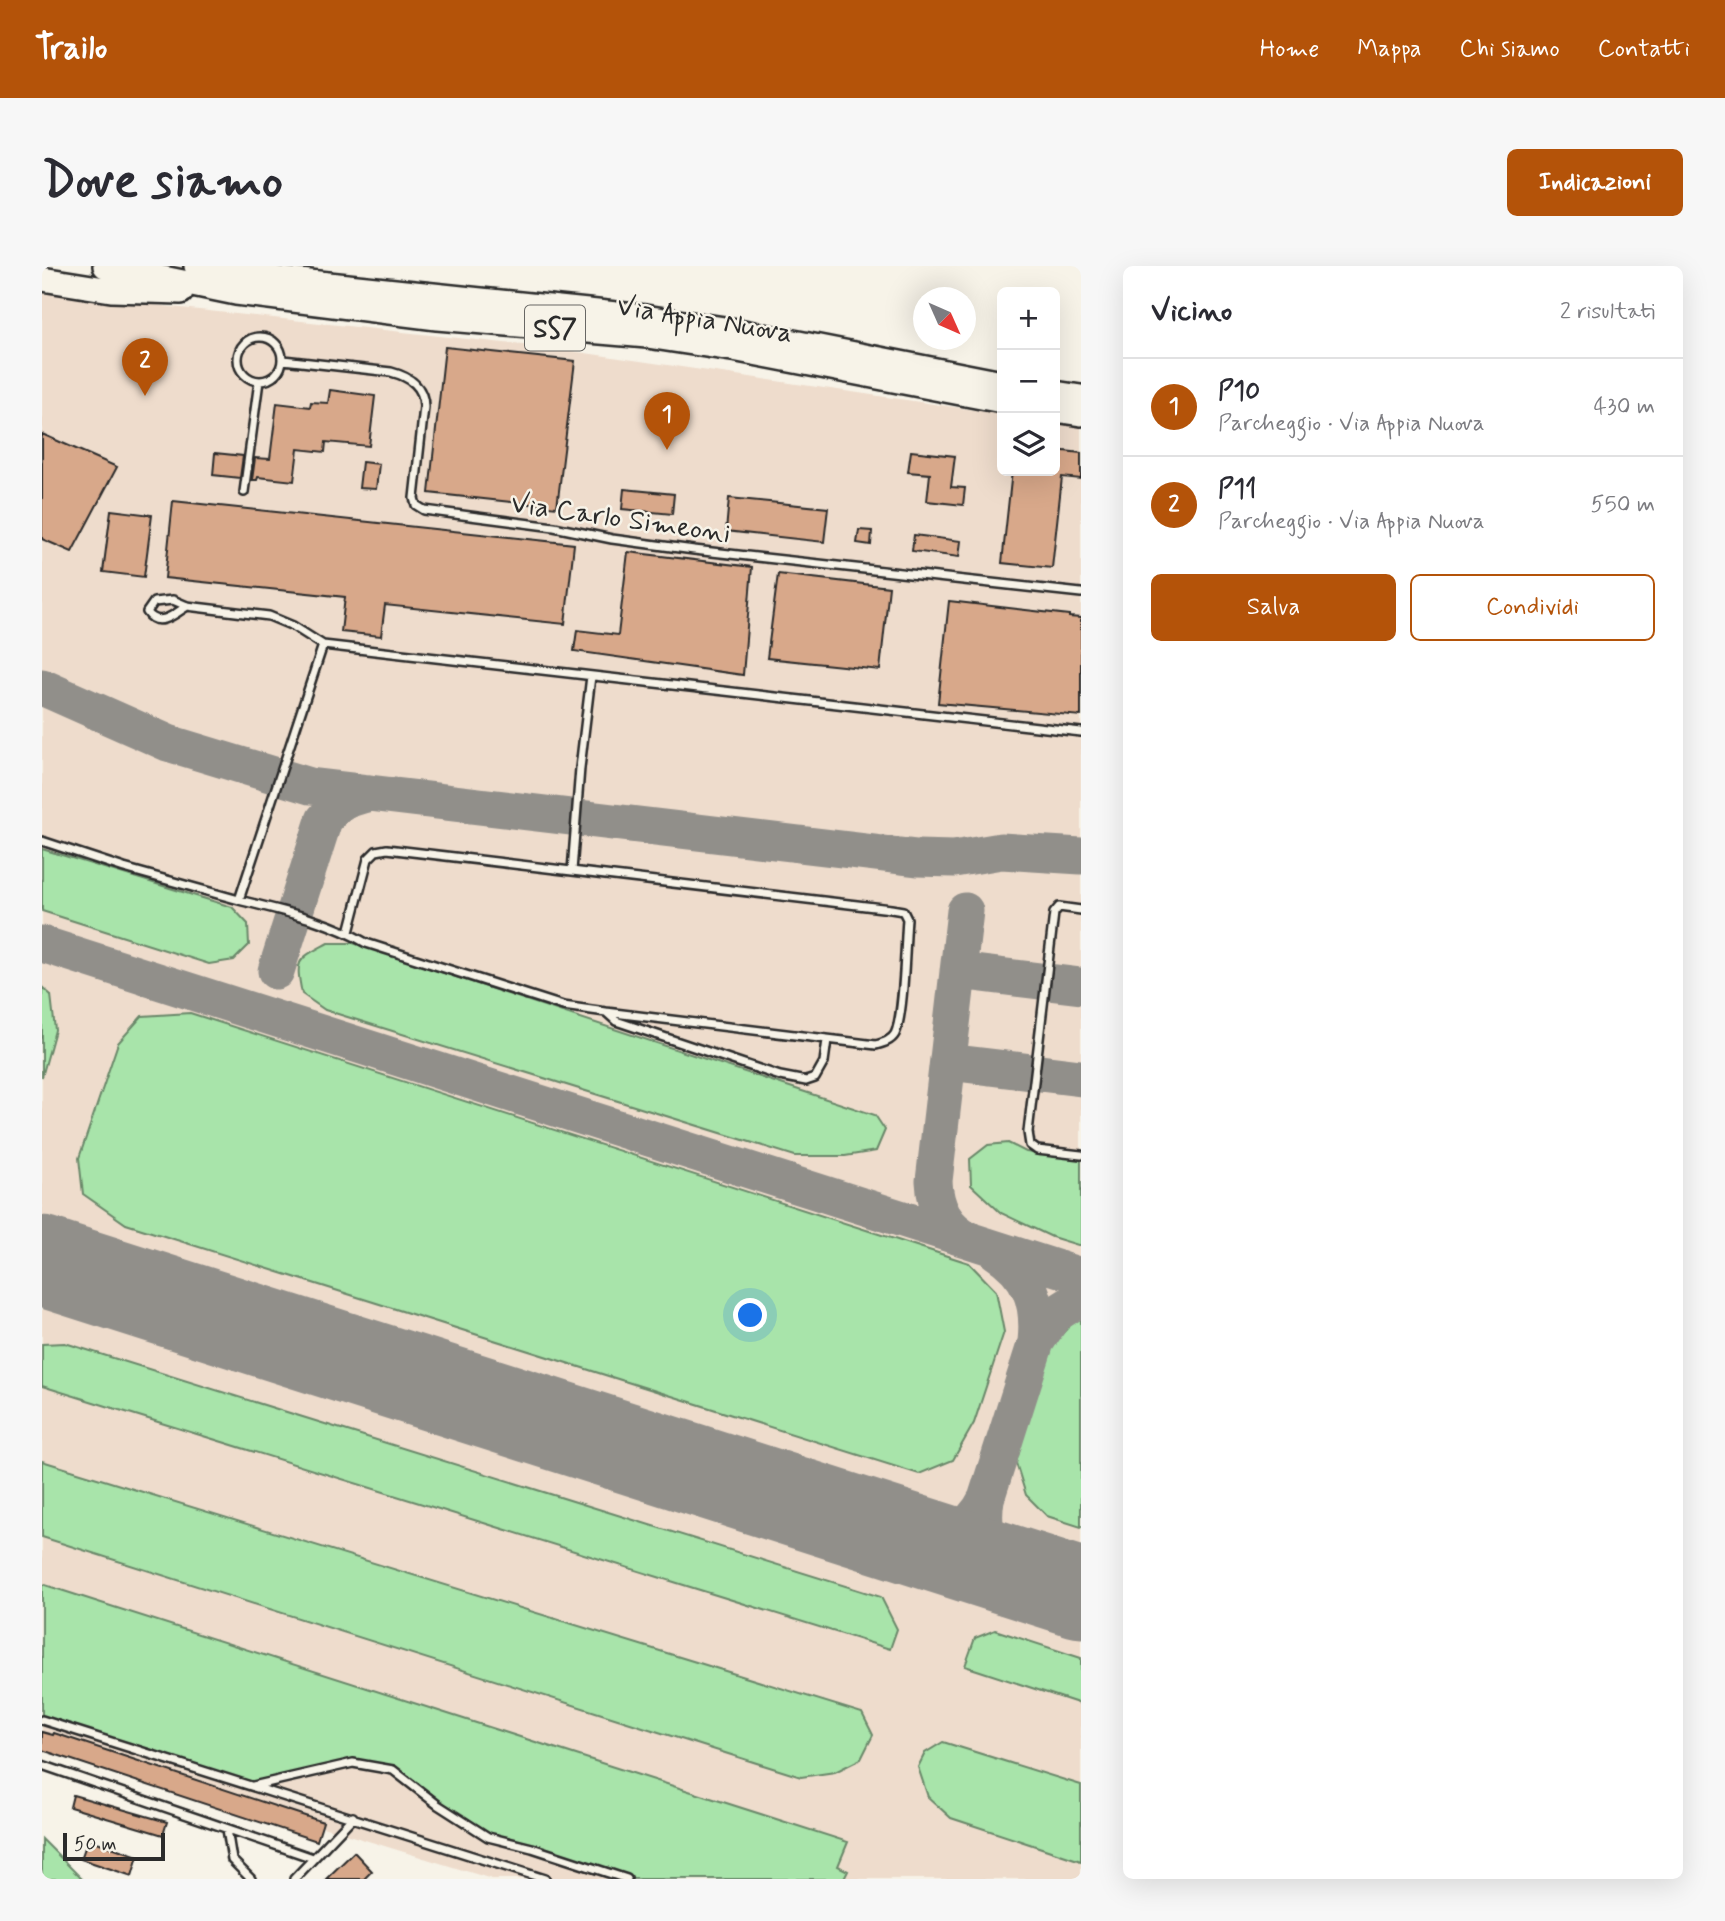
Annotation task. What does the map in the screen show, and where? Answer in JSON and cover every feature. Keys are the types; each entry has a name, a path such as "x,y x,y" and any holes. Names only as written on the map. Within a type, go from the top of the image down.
{"main road":[{"name":"Via Appia Nuova","path":"106,266 645,317 738,331 997,382"},
{"name":"Via Appia Nuova","path":"196,266 229,278 438,318 648,336 738,350 997,400"},
{"path":"42,279 111,290 229,278"},
{"path":"1060,394 1081,397"},
{"path":"1060,411 1081,414"}],"lane":[{"path":"258,336 266,337 279,345 283,360 272,378 258,381 246,376 238,363 240,349 258,336"},
{"name":"Via Carlo Simeoni","path":"283,360 391,372 416,385 423,395 424,407 414,498 416,505 424,510 554,527 612,540 1081,593"},
{"path":"244,492 258,381"},
{"path":"187,606 166,619 157,621 151,619 147,612 153,602 173,600 187,606 269,616 293,626 323,645 1081,732"},
{"path":"239,900 323,645"},
{"path":"572,871 591,676"},
{"path":"42,841 124,868 349,932 366,943 563,1006 876,1045 887,1042 894,1035 899,1017 908,919 903,911 387,849 376,851 368,859 349,932"},
{"path":"1081,910 1059,907 1054,914 1028,1132 1030,1145 1037,1150 1081,1155"},
{"path":"606,1012 616,1021 780,1076 806,1081 814,1078 824,1062 827,1040"},
{"path":"42,1720 545,1879"},
{"path":"253,1786 354,1763 393,1770 438,1805 488,1837 532,1848 627,1879"},
{"path":"42,1765 313,1858"},
{"path":"297,1878 353,1817"},
{"path":"227,1829 232,1860 251,1879"}],"shaded area":[{"path":"42,293 551,348 997,413 997,476 1060,476 1060,423 1081,426 1081,1879 492,1879 42,1741"}],"green space":[{"path":"42,849 232,907 248,924 249,945 234,960 209,964 42,911"},
{"path":"328,943 353,943 875,1115 885,1130 876,1151 845,1156 795,1156 325,1010 302,994 299,967 304,957"},
{"path":"42,987 51,995 55,1030 42,1077"},
{"path":"190,1013 969,1263 996,1291 1004,1332 974,1423 953,1460 919,1474 126,1224 83,1194 79,1158 118,1043 142,1016"},
{"path":"1008,1143 1026,1152 1081,1159 1081,1246 1052,1237 1001,1213 971,1185 970,1159 988,1145"},
{"path":"1081,1318 1081,1527 1047,1516 1026,1495 1016,1463 1047,1350 1074,1321"},
{"path":"65,1343 881,1597 897,1629 890,1649 42,1386 42,1344"},
{"path":"42,1461 862,1713 873,1735 861,1759 835,1772 801,1777 42,1537"},
{"path":"42,1584 848,1842 838,1866 848,1871 844,1879 627,1879 488,1837 393,1770 353,1763 253,1786 42,1720"},
{"path":"995,1630 1081,1658 1081,1704 965,1666 975,1638"},
{"path":"943,1742 1081,1785 1081,1861 951,1818 928,1797 918,1767 925,1753"},
{"path":"42,1839 82,1879 42,1879"}],"building":[{"path":"445,347 575,361 557,507 429,493"},
{"path":"330,390 375,396 369,446 326,442 325,452 298,449 294,481 258,477 257,480 252,480 255,458 270,459 277,403 310,407 311,402 328,403"},
{"path":"42,434 117,467 72,552 42,539"},
{"path":"911,451 955,456 951,487 965,488 963,505 927,501 930,474 908,472"},
{"path":"1060,451 1081,453 1081,479 1062,477 1052,568 1002,563 1011,476 1060,476"},
{"path":"215,453 243,456 240,478 213,475"},
{"path":"362,462 379,464 376,489 359,488"},
{"path":"624,489 674,494 672,514 622,509"},
{"path":"729,498 828,508 824,542 726,531"},
{"path":"173,501 574,544 565,624 385,605 381,636 341,632 345,597 165,578"},
{"path":"111,510 152,515 144,577 103,572"},
{"path":"859,530 872,531 871,545 857,543"},
{"path":"914,535 961,541 959,557 912,551"},
{"path":"628,552 752,567 743,675 574,651 577,630 618,635"},
{"path":"778,574 889,587 880,670 767,658"},
{"path":"949,601 1081,618 1081,716 938,703"},
{"path":"42,1732 54,1733 323,1822 317,1841 42,1750"},
{"path":"73,1795 167,1822 163,1835 70,1807"},
{"path":"88,1839 138,1856 132,1876 81,1859"},
{"path":"354,1852 372,1871 364,1879 326,1879"}],"taxiway":[{"path":"42,687 168,743 310,786 917,858 954,859 1001,851 1081,856"},
{"path":"276,971 324,820 344,802 370,793"},
{"path":"965,911 934,1181 943,1216 954,1229 970,1240"},
{"path":"42,944 1081,1276"},
{"path":"958,971 1081,986"},
{"path":"948,1062 1081,1078"},
{"path":"995,1251 1017,1269 1030,1290 1036,1314 1036,1342"},
{"path":"1026,1576 1005,1561 991,1545 985,1525 986,1499 1036,1342 1054,1315 1081,1298"},
{"path":"906,1537 931,1538 953,1532 972,1520 986,1499"}],"runway":[{"path":"42,1261 1081,1593"}],"place":[{"name":"P11","path":"145,396"},
{"name":"P10","path":"667,450"}]}
